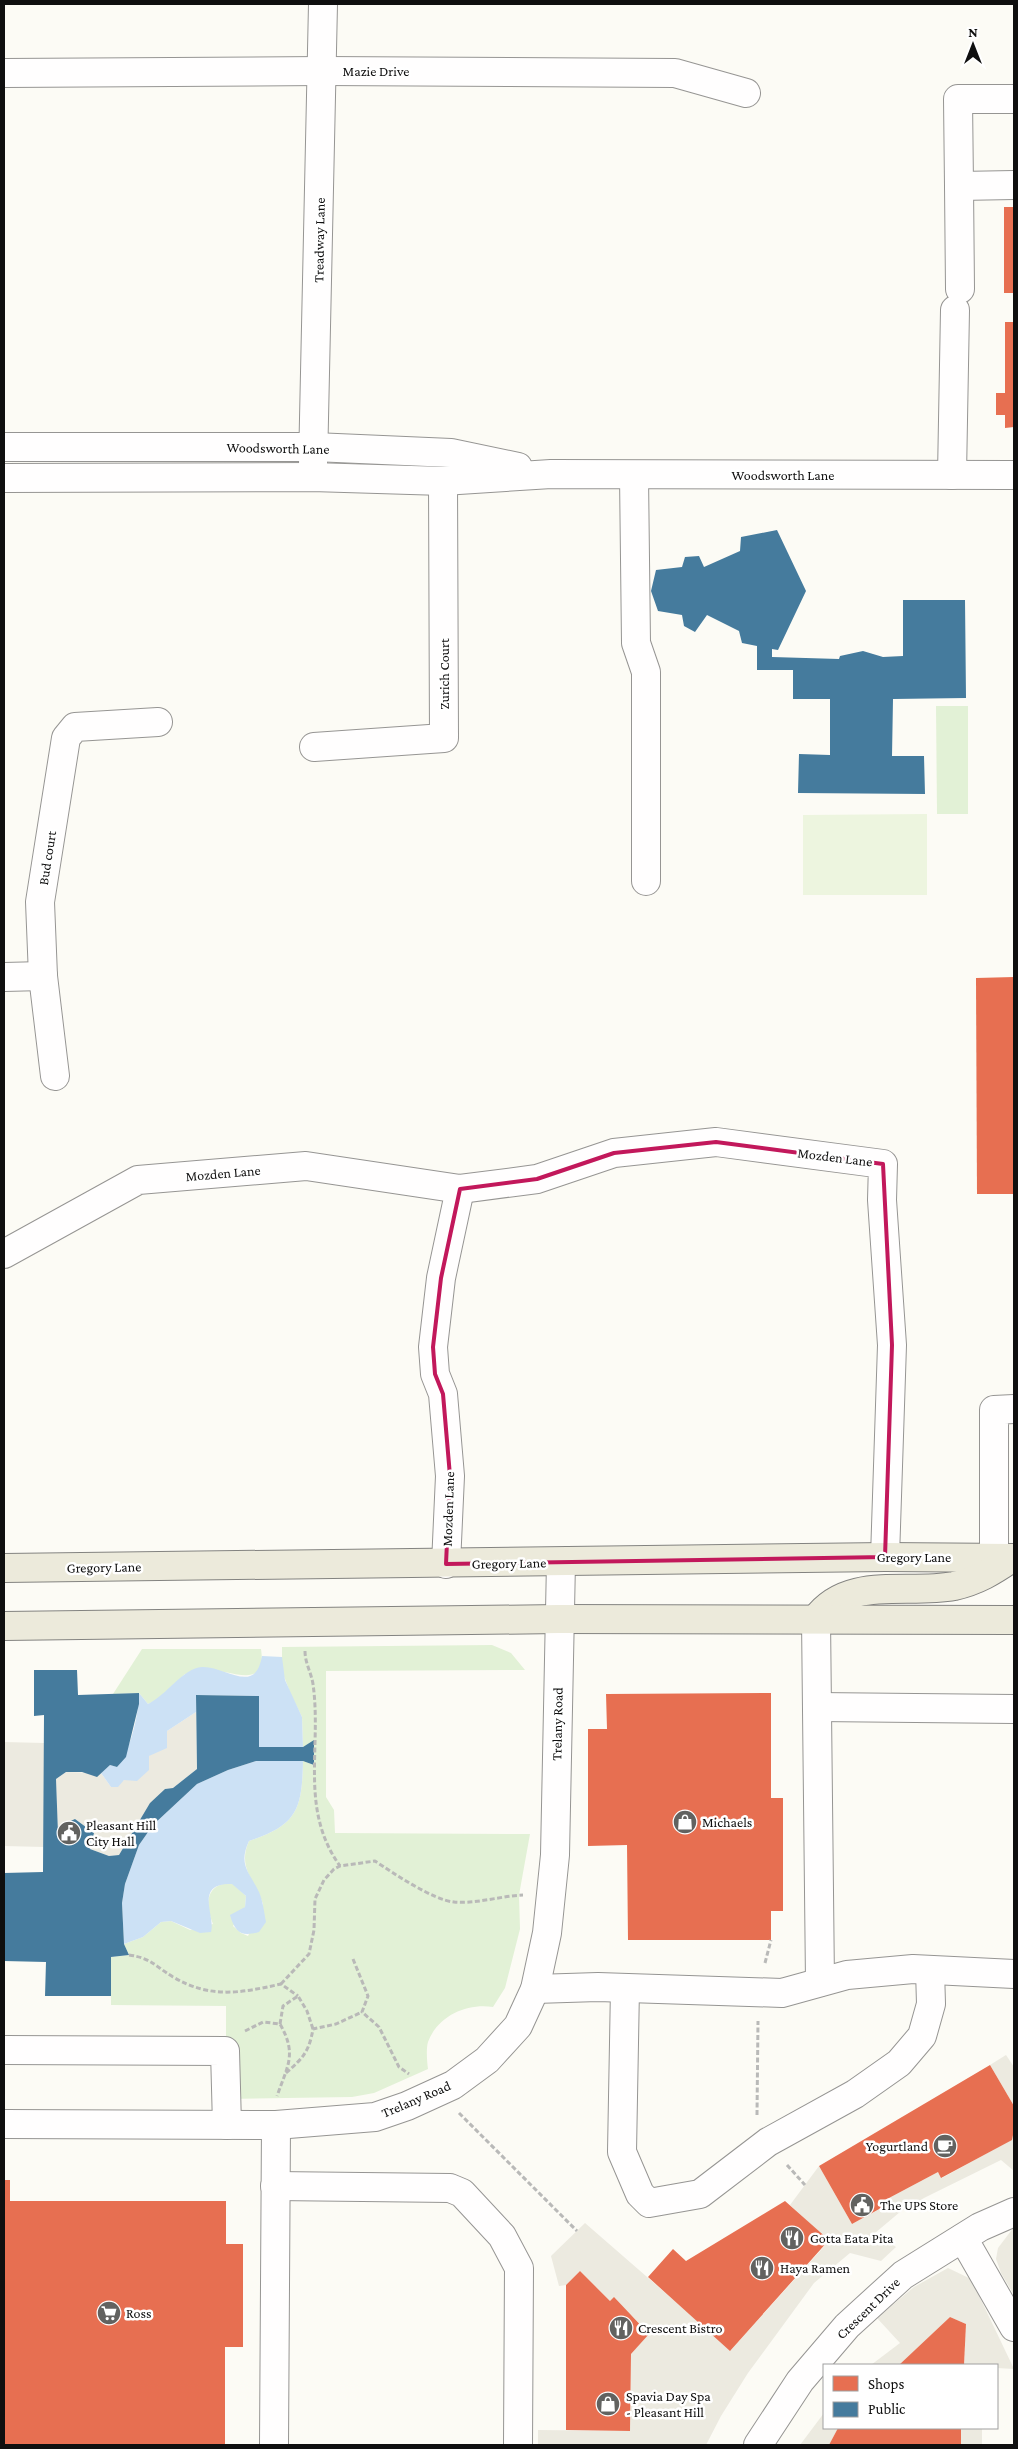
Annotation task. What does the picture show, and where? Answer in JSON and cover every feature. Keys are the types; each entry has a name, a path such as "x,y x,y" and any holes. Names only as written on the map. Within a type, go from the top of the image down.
{"main road":[{"name":"Gregory Lane","path":"4,1568 446,1564 885,1556 1007,1558"},
{"path":"816,1619 826,1605 845,1596 872,1590 952,1586 983,1578 1007,1558"},
{"path":"4,1626 559,1619 1014,1620"}],"street":[{"name":"Treadway Lane","path":"312,477 323,4"},
{"name":"Mazie Drive","path":"4,74 322,71 675,73 746,93"},
{"path":"952,475 959,186 958,99 1014,99"},
{"path":"959,186 1014,185"},
{"name":"Woodsworth Lane","path":"4,447 314,447 451,453 551,474"},
{"name":"Woodsworth Lane","path":"4,478 312,477 443,481 551,474 1014,475"},
{"path":"634,475 636,643 646,672 646,881"},
{"name":"Zurich Court","path":"314,747 444,738 443,481"},
{"name":"Bud court","path":"54,1076 43,976 40,902 66,738 75,727 158,722"},
{"path":"4,977 43,976"},
{"name":"Mozden Lane","path":"4,1254 138,1180 306,1166 460,1189 537,1179 614,1153 716,1142 883,1164 882,1200 892,1345 885,1556"},
{"name":"Mozden Lane","path":"446,1564 450,1476 443,1394 436,1374 433,1347 441,1278 460,1189"},
{"path":"1007,1558 994,1410 1014,1409"},
{"name":"Trelany Road","path":"4,2124 276,2125 375,2117 407,2106 453,2085 487,2060 518,2026 535,1989 546,1932 555,1855 561,1562"},
{"path":"816,1619 820,1982"},
{"path":"817,1707 1014,1709"},
{"path":"535,1989 625,1988 782,1993 847,1975 913,1969 1014,1974"},
{"path":"625,1988 622,2152 640,2194 649,2203 700,2194 768,2142 854,2094 899,2063 922,2036 932,2004 930,1970"},
{"path":"4,2050 225,2051 227,2125"},
{"path":"274,2445 276,2125"},
{"path":"275,2186 450,2188 462,2193 502,2236 519,2268 518,2445"},
{"name":"Crescent Drive","path":"758,2445 800,2381 847,2326 903,2275 963,2238 1014,2212"},
{"path":"963,2238 1014,2327"}],"path":[{"path":"305,1622 306,1662 313,1683 315,1806 322,1835 329,1851 340,1866"},
{"path":"129,1955 144,1957 171,1976 207,1991 227,1994 281,1984 309,1954 314,1930 315,1899 324,1880 334,1869 340,1866 375,1861 429,1895 452,1902 551,1894"},
{"path":"771,1940 759,1993 757,2127 805,2185"},
{"path":"281,1984 298,1996 308,2011 313,2029 311,2041 304,2057 285,2073"},
{"path":"276,2125 275,2100 291,2054 288,2038 280,2024 283,2006 298,1996"},
{"path":"313,2029 336,2024 362,2012"},
{"path":"225,2051 245,2031 264,2022 280,2024"}],"highlighted area":[{"path":"716,1142 883,1164 892,1345 885,1557 446,1564 450,1476 443,1394 435,1374 433,1347 441,1278 460,1189 537,1179 614,1153"}],"green space":[{"path":"936,706 968,706 968,814 937,814"},
{"path":"927,814 927,895 803,895 803,815"},
{"path":"492,1645 511,1653 525,1670 326,1671 326,1797 334,1810 335,1833 530,1834 519,1895 520,1929 505,1988 493,2007 483,2006 464,2009 446,2018 439,2025 428,2042 428,2069 374,2093 352,2097 226,2099 226,2006 111,2005 111,1957 129,1955 124,1944 143,1937 161,1922 171,1921 190,1930 213,1924 208,1903 209,1896 212,1891 223,1884 232,1883 246,1896 245,1907 233,1926 248,1936 263,1904 246,1866 246,1850 249,1841 278,1829 287,1822 298,1804 301,1792 303,1761 314,1765 314,1741 303,1747 302,1717 282,1671 282,1647"},
{"path":"142,1649 261,1649 262,1660 257,1672 253,1674 240,1675 219,1672 185,1674 160,1698 148,1704 139,1693 113,1694"}],"shaded area":[{"path":"196,1712 197,1769 173,1788 165,1789 151,1803 119,1855 109,1856 90,1849 94,1833 75,1819 66,1823 58,1833 56,1779 66,1772 101,1773 111,1787 124,1780 149,1756 167,1731"},
{"path":"4,1742 44,1743 44,1847 4,1846"},
{"path":"1006,2055 1014,2067 1014,2106 990,2065"},
{"path":"1014,2130 1014,2171 1001,2160 924,2198 900,2212 875,2233 896,2247 881,2261 850,2253 814,2283 748,2373 721,2416 706,2445 538,2445 538,2430 630,2431 631,2354 649,2333 614,2298 610,2301 580,2271 566,2285 559,2286 551,2256 585,2223 731,2350 829,2241 790,2205 819,2166 852,2224 891,2203 889,2198 938,2172 942,2178 1011,2140"},
{"path":"1014,2227 1014,2295 1001,2273 996,2259 998,2248"},
{"path":"948,2268 971,2279 1014,2369 998,2368 998,2364 964,2364 966,2324 950,2317 900,2364 872,2364 900,2343 877,2318 914,2287"},
{"path":"823,2414 823,2429 837,2429 829,2445 800,2445"},
{"path":"961,2429 982,2429 982,2445 961,2445"}],"water":[{"path":"262,1656 282,1657 285,1680 302,1717 303,1747 259,1747 259,1696 196,1695 196,1712 167,1731 167,1748 149,1756 149,1770 137,1781 124,1780 118,1787 111,1787 101,1773 110,1765 117,1767 126,1752 135,1722 139,1693 148,1704 162,1695 188,1672 202,1667 246,1677 253,1674 258,1668"},
{"path":"256,1761 303,1761 301,1792 294,1813 278,1829 249,1841 246,1849 246,1868 260,1895 266,1922 259,1932 244,1934 237,1930 230,1915 245,1907 246,1896 232,1884 220,1885 213,1889 210,1895 211,1932 200,1933 171,1921 161,1922 143,1937 124,1944 122,1903 125,1884 139,1845 153,1825 197,1784 228,1770"}],"building: Shops":[{"path":"1004,207 1014,207 1014,293 1004,293"},
{"path":"1005,322 1014,322 1014,427 1005,428 1005,415 996,415 996,393 1005,393"},
{"path":"1014,977 1014,1194 977,1194 976,978"},
{"name":"Michaels","path":"771,1693 771,1798 783,1798 783,1911 771,1911 771,1940 628,1940 627,1845 588,1846 588,1729 607,1729 606,1694"},
{"path":"990,2065 1014,2106 1012,2140 941,2178 938,2172 889,2198 892,2202 852,2224 819,2166"},
{"path":"4,2180 10,2180 10,2201 226,2201 226,2244 243,2244 243,2347 225,2347 225,2445 4,2445"},
{"path":"785,2201 829,2240 730,2351 648,2277 673,2249 686,2261"},
{"path":"580,2271 610,2301 614,2297 649,2334 631,2354 630,2431 566,2430 566,2285"},
{"path":"950,2317 966,2324 964,2364 900,2364"},
{"path":"837,2429 961,2429 961,2445 829,2445"}],"building: Public":[{"path":"777,530 806,591 778,650 772,649 772,657 839,659 840,656 863,651 883,657 903,656 903,600 965,600 966,698 893,699 892,756 924,756 925,794 798,793 799,754 830,755 830,699 793,699 793,670 757,670 757,646 742,643 739,631 707,615 695,632 684,626 682,615 658,611 651,591 656,570 682,567 685,557 699,556 704,567 740,551 741,537"},
{"name":"Pleasant Hill City Hall","path":"34,1670 77,1670 78,1695 139,1693 139,1704 126,1757 117,1767 110,1765 97,1777 82,1772 66,1772 56,1779 58,1833 66,1823 75,1819 94,1833 90,1849 109,1856 119,1855 150,1803 165,1789 173,1788 197,1769 196,1695 259,1696 259,1747 303,1747 314,1740 314,1765 303,1761 256,1761 228,1770 197,1784 153,1825 139,1845 125,1884 122,1903 124,1944 129,1955 111,1957 111,1996 45,1996 46,1962 4,1961 4,1873 43,1872 44,1715 34,1716"}],"place":[{"name":"Michaels","path":"685,1822"},
{"name":"Pleasant Hill City Hall","path":"69,1833"},
{"name":"Yogurtland","path":"945,2146"},
{"name":"The UPS Store","path":"862,2205"},
{"name":"Gotta Eata Pita","path":"792,2238"},
{"name":"Haya Ramen","path":"762,2268"},
{"name":"Ross","path":"109,2313"},
{"name":"Crescent Bistro","path":"621,2328"},
{"name":"Spavia Day Spa - Pleasant Hill","path":"608,2404"}]}
